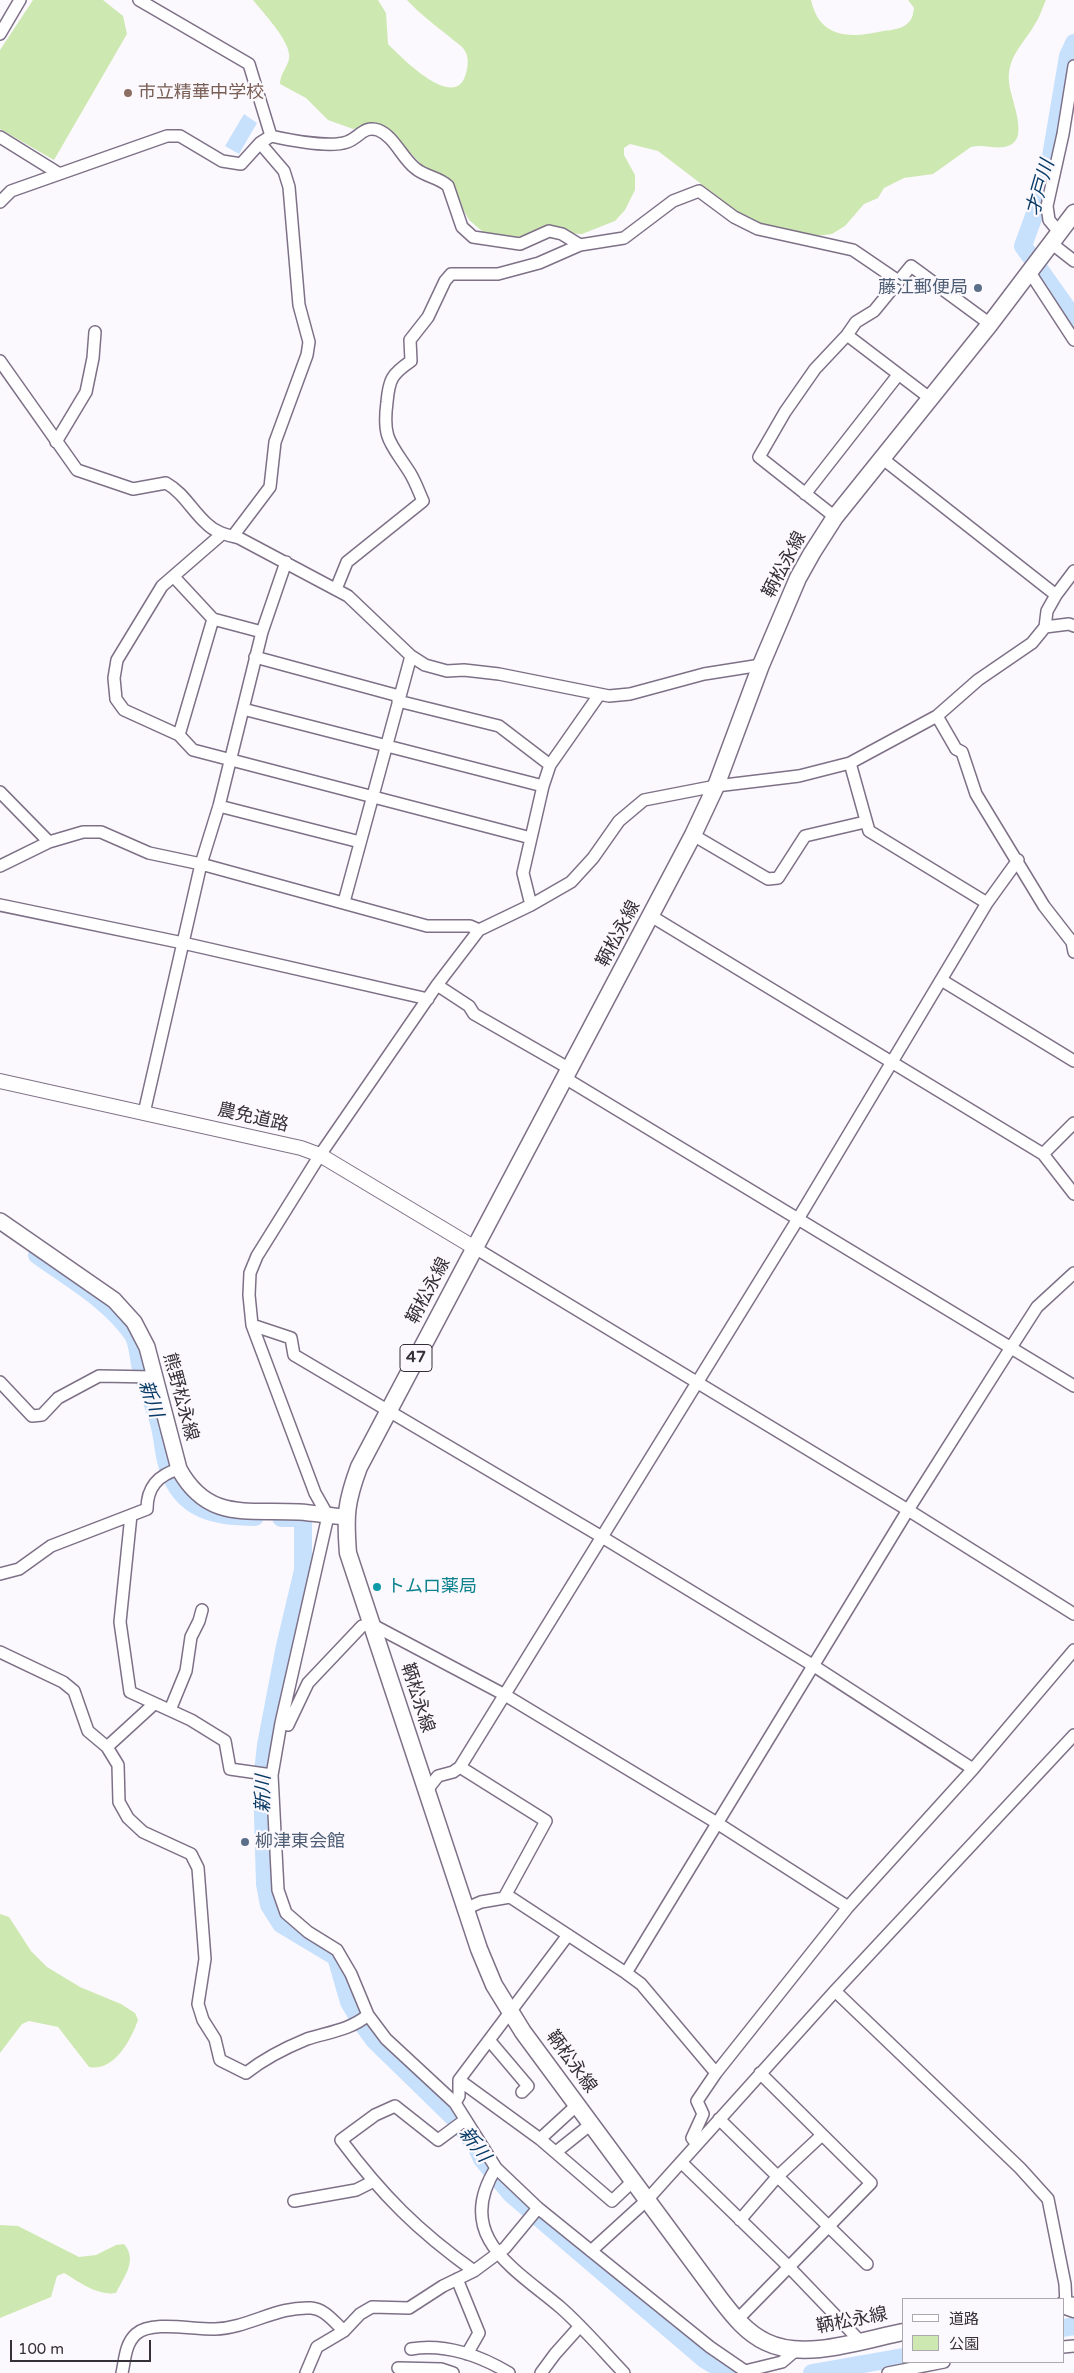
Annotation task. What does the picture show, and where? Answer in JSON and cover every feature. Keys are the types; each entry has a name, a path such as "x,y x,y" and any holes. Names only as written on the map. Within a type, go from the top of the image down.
{"main road":[{"name":"鞆松永線","path":"902,2332 795,2351 766,2343 736,2320 633,2182 511,2012 494,1985 465,1909 348,1553 345,1517 350,1491 388,1412 693,834 716,786 761,664 798,578 835,517 990,324 1074,213"},
{"name":"熊野松永線","path":"0,1221 114,1300 134,1322 147,1347 154,1377 165,1409 179,1469 187,1483 201,1498 218,1507 238,1512 300,1512 345,1517"}],"street":[{"path":"0,34 20,0"},
{"path":"139,0 249,64 271,136"},
{"path":"1074,66 1063,134 1047,206 1055,238 1074,261"},
{"path":"0,202 11,191 167,136 180,136 222,161 240,164 260,143 271,136 306,142 348,142 364,130 378,130 386,134 418,171 444,182 448,186 462,227 472,237 520,244 549,231 562,234 580,245"},
{"path":"0,137 58,173"},
{"path":"260,143 284,171 289,187 299,305 309,342 307,355 275,442 270,487 228,535 162,586 117,660 114,684 116,700 124,710 179,735 193,750 531,838"},
{"path":"336,589 346,562 423,501 410,473 395,454 386,434 385,416 389,382 398,370 411,361 410,340 428,317 445,281 451,274 498,274 539,263 580,245 624,238 673,200 699,191 734,217 758,229 853,250 897,280"},
{"path":"835,517 760,457 785,412 815,369 847,335 856,322 874,311 897,280 911,266 990,324"},
{"path":"1033,266 1074,340"},
{"path":"56,442 86,392 93,358 95,332"},
{"path":"847,335 931,398"},
{"path":"0,363 78,470 133,489 166,483 178,490 207,525 286,562 348,596 411,656 425,665 447,671 500,674 599,695 630,694 704,674 761,664"},
{"path":"805,494 898,375"},
{"path":"883,459 1056,595"},
{"path":"144,1113 201,864 219,806 262,632 286,562"},
{"path":"795,2351 782,2362 744,2372 538,2208 496,2168 455,2103 386,2039 368,2015 351,1974 337,1950 308,1932 286,1913 278,1890 272,1775 328,1516 315,1493 252,1325 249,1288 250,1273 257,1256 320,1155 437,985 479,930 531,905 571,882 593,858 619,821 644,800 716,786 799,776 850,763 936,716 978,680 1032,643 1045,627 1047,611 1056,595 1074,571"},
{"path":"174,577 213,619 262,632"},
{"path":"179,735 213,619"},
{"path":"1045,627 1069,624 1074,626"},
{"path":"344,902 411,656"},
{"path":"255,657 499,726 550,765"},
{"path":"531,905 522,873 543,786 550,765 599,695"},
{"path":"243,708 543,786"},
{"path":"936,716 956,749 962,752 976,794 1018,860 1044,906 1072,942 1074,952"},
{"path":"850,763 869,831 987,903"},
{"path":"0,792 49,842"},
{"path":"219,806 360,842"},
{"path":"693,834 768,879 778,878 805,836 865,822"},
{"path":"0,866 49,842 83,832 101,832 149,853 201,864 427,926 470,926 479,930"},
{"path":"427,1790 438,1776 453,1772 460,1767 894,1063 987,903 1018,860"},
{"path":"0,905 183,943 428,999"},
{"path":"651,916 1044,1154 1074,1194"},
{"path":"943,981 1074,1061"},
{"path":"437,985 469,1006 474,1014 798,1220 1074,1386"},
{"name":"農免道路","path":"0,1081 301,1148 320,1155 475,1248"},
{"path":"1044,1154 1074,1123"},
{"path":"475,1248 697,1381 1074,1614"},
{"path":"626,1973 908,1510 1010,1349 1037,1307 1074,1274"},
{"path":"252,1325 291,1338 294,1355 602,1537 814,1666 973,1769"},
{"path":"0,1382 32,1416 42,1414 58,1398 99,1376 154,1377"},
{"path":"0,1574 19,1569 51,1546 147,1509 147,1494 164,1473 179,1469"},
{"path":"131,1515 120,1622 121,1644 130,1692 170,1710 225,1741 230,1769 272,1775"},
{"path":"170,1710 186,1671 191,1637 202,1610"},
{"path":"282,1723 288,1725 308,1683 362,1626 371,1624 505,1695 718,1823 848,1907"},
{"path":"696,2143 692,2138 703,2114 697,2102 716,2073 848,1907 973,1769 1074,1650"},
{"path":"0,1652 63,1682 74,1691 88,1731 107,1747 118,1765 119,1802 128,1818 144,1832 191,1854 198,1868 205,1959 198,2004 202,2020 215,2040 220,2060 246,2073 264,2058 307,2040 355,2025 368,2015"},
{"path":"107,1747 154,1704"},
{"path":"592,2252 647,2200 696,2143 835,1991 1074,1735"},
{"path":"460,1767 546,1821 505,1896"},
{"path":"465,1909 481,1902 510,1896 641,1984 716,2073"},
{"path":"455,2103 459,2096 459,2080 568,1935"},
{"path":"835,1991 1020,2168 1048,2199 1070,2306"},
{"path":"489,2040 528,2086 522,2092"},
{"path":"736,2320 871,2183 760,2073"},
{"path":"459,2080 540,2139 612,2201 633,2182"},
{"path":"540,2139 577,2105"},
{"path":"465,2120 438,2140 395,2106 375,2115 341,2140 372,2182 440,2247 474,2271"},
{"path":"719,2119 867,2264"},
{"path":"556,2152 591,2124"},
{"path":"740,2220 777,2177 822,2135"},
{"path":"681,2162 789,2267 860,2341"},
{"path":"496,2168 487,2182 480,2212 487,2235 497,2254 580,2326 624,2373"},
{"path":"294,2201 356,2190 372,2182"},
{"path":"306,2373 317,2347 344,2332 360,2314 372,2307 409,2308 474,2271 505,2248 538,2208"},
{"path":"457,2279 479,2333 467,2354"},
{"path":"122,2373 127,2349 136,2334 157,2327 216,2329 244,2325 291,2309 312,2308 322,2310 344,2332"},
{"path":"541,2373 580,2326"},
{"path":"411,2349 427,2346 467,2354 495,2364 509,2373"},
{"path":"398,2368 441,2369 453,2373"},
{"path":"888,2373 934,2369"}],"green space":[{"path":"33,0 103,0 123,16 127,34 54,160 0,129 0,50"},
{"path":"253,0 378,0 386,13 388,44 415,69 428,78 440,85 451,87 460,84 466,73 468,62 464,49 407,0 811,0 815,13 822,23 830,29 849,35 860,35 894,30 904,26 913,15 914,8 908,0 1046,0 1037,21 1013,57 1009,73 1010,89 1017,115 1017,139 1012,144 1002,147 971,147 933,174 904,178 884,188 878,198 864,204 845,226 832,234 817,236 764,227 738,212 658,151 630,144 624,148 624,155 635,175 635,190 625,210 615,221 582,234 545,232 505,239 483,232 469,220 451,187 422,165 394,136 367,127 353,129 328,120 306,98 280,84 289,59 289,52 282,36"},
{"path":"0,1914 9,1917 31,1951 47,1967 80,1987 121,2004 135,2013 138,2020 135,2028 126,2045 114,2060 106,2065 89,2067 58,2027 29,2021 22,2024 0,2053"},
{"path":"0,2225 18,2226 79,2257 96,2255 116,2245 124,2244 130,2256 126,2275 116,2293 109,2293 95,2290 64,2273 57,2276 51,2297 0,2318"}],"water":[{"path":"244,114 257,123 239,154 225,146"}],"waterway":[{"name":"才戸川","path":"1074,43 1068,56 1047,180 1023,246 1074,318"},
{"name":"新川","path":"37,1255 101,1301 124,1323 133,1335 141,1368 159,1423 168,1468 182,1494 202,1509 214,1513 255,1517"},
{"name":"新川","path":"281,1518 303,1518 303,1570 285,1646 266,1745 262,1781 265,1884 269,1905 281,1924 336,1957 349,2002 374,2040 455,2119 476,2146 482,2159 511,2194 704,2359 727,2373"},
{"name":"新川","path":"1064,2328 1074,2326"},
{"name":"新川","path":"812,2373 902,2357"}],"place":[{"name":"市立精華中学校","path":"128,93"},
{"name":"藤江郵便局","path":"978,288"},
{"name":"トムロ薬局","path":"377,1587"},
{"name":"柳津東会館","path":"245,1842"}]}
